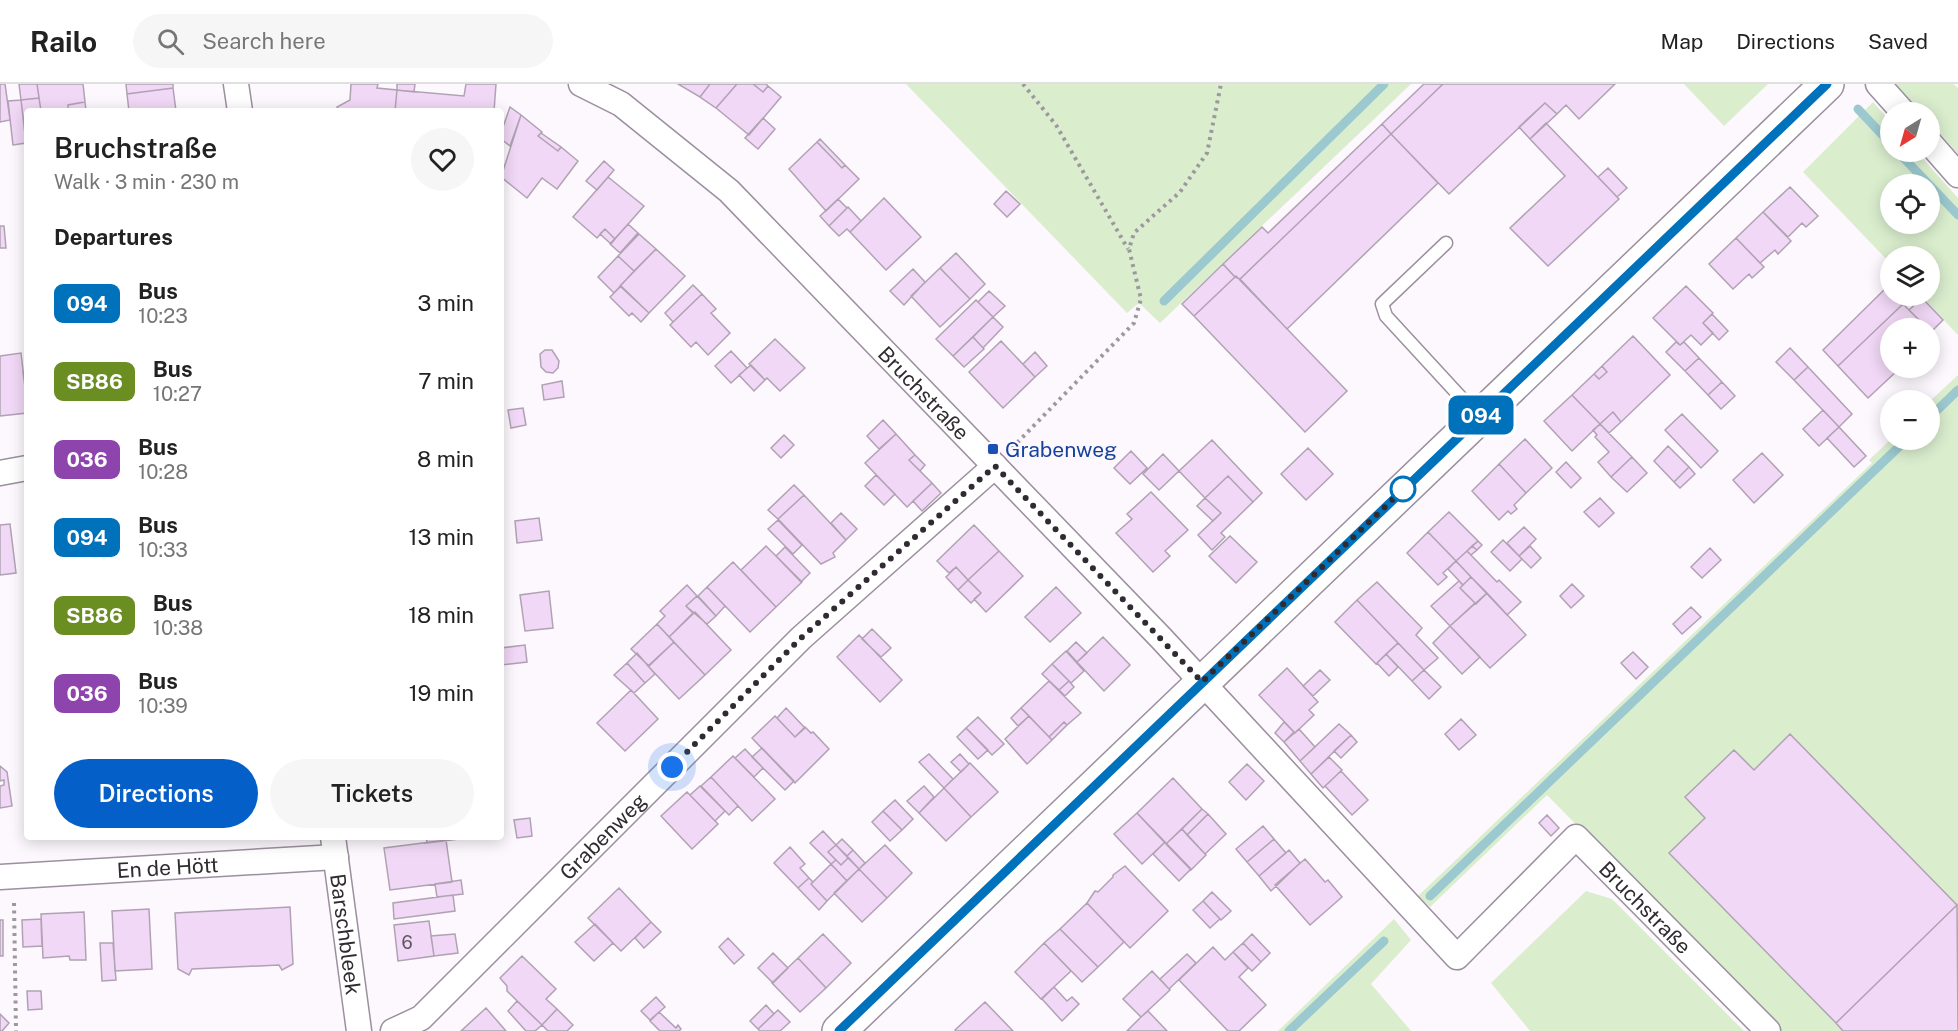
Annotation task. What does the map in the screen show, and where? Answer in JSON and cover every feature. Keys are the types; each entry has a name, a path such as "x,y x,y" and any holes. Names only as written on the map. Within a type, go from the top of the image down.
{"street":[{"path":"236,84 240,108"},
{"name":"Bruchstraße","path":"581,84 621,104 729,191 1202,682 1456,957 1576,837 1768,1031"},
{"path":"839,1031 1827,84"},
{"path":"1878,84 1894,102"},
{"path":"1940,155 1958,175"},
{"name":"Grabenweg","path":"393,1031 421,1018 801,638 995,466"},
{"path":"0,473 24,469"},
{"name":"En de Hött","path":"7,876 335,847"},
{"name":"Barschbleek","path":"335,847 359,1031"}],"lane":[{"path":"1446,243 1382,304 1386,316 1479,417"}],"path":[{"path":"995,466 1134,323 1141,299 1129,249 1056,124 1023,84"},
{"path":"1129,249 1134,233 1180,192 1207,153 1221,84"},
{"path":"7,876 16,1031"}],"green space":[{"path":"906,84 1411,84 1160,323 1139,303 1127,313"},
{"path":"1684,84 1768,84 1724,126"},
{"path":"1896,84 1953,84 1958,88 1958,154 1940,134 1940,102 1912,102"},
{"path":"1873,102 1880,110 1880,162 1926,162 1937,174 1880,174 1880,234 1940,234 1940,178 1958,198 1958,335 1930,306 1940,306 1940,246 1880,246 1880,253 1803,172"},
{"path":"1958,375 1958,1031 1780,1031 1547,795 1430,907 1418,896 1872,463 1869,460 1880,450 1940,450 1940,392"},
{"path":"1586,891 1612,899 1744,1031 1530,1031 1491,983"},
{"path":"1394,919 1411,940 1371,984 1411,1031 1278,1031"}],"building":[{"path":"0,84 5,84 10,120 0,122"},
{"path":"19,84 37,84 39,98 21,100"},
{"path":"37,84 83,84 85,102 68,105 68,108 41,108"},
{"path":"126,84 173,84 173,88 127,94"},
{"path":"351,84 378,84 377,88 397,90 395,108 338,108 350,100"},
{"path":"397,84 415,84 414,92 397,90"},
{"path":"466,84 496,84 494,108 395,108 397,90 464,96"},
{"path":"678,84 710,84 700,97"},
{"path":"710,84 737,84 716,108 700,97"},
{"path":"737,84 753,84 763,92 768,86 781,97 749,135 716,108"},
{"path":"753,84 766,84 768,86 763,92"},
{"path":"1424,84 1443,84 1391,134 1382,124"},
{"path":"1443,84 1615,84 1579,119 1566,105 1557,114 1545,103 1449,194 1391,134"},
{"path":"173,88 176,108 129,108 127,94"},
{"path":"39,98 41,108 24,108 24,124 21,100"},
{"path":"21,100 24,143 13,145 8,101"},
{"path":"85,102 86,108 68,108 68,105"},
{"path":"1545,103 1557,114 1530,139 1519,127"},
{"path":"510,107 521,115 510,146 504,141 504,124"},
{"path":"521,115 542,132 538,136 558,151 561,147 578,161 557,189 542,178 527,198 504,179 504,168"},
{"path":"763,118 775,129 758,149 745,138"},
{"path":"1546,123 1619,199 1548,266 1510,228 1565,176 1530,139"},
{"path":"1382,124 1391,134 1240,279 1235,277 1223,264 1262,227 1268,233"},
{"path":"541,133 561,147 558,151 538,136"},
{"path":"1391,134 1438,183 1287,329 1240,279"},
{"path":"820,139 845,165 842,168 817,142"},
{"path":"817,142 842,168 845,165 859,179 826,211 789,169"},
{"path":"604,161 614,170 597,190 586,181"},
{"path":"1608,168 1627,188 1617,197 1598,177"},
{"path":"608,177 644,206 615,239 605,229 597,238 573,217"},
{"path":"1790,187 1818,216 1806,227 1802,223 1788,237 1763,212"},
{"path":"1006,191 1020,204 1007,217 994,204"},
{"path":"884,198 921,237 886,270 850,232"},
{"path":"838,199 847,208 829,226 820,216"},
{"path":"848,207 861,221 850,232 847,229 839,236 829,226"},
{"path":"1763,212 1791,241 1778,254 1775,250 1760,263 1736,238"},
{"path":"628,224 638,233 620,253 610,244"},
{"path":"0,226 4,226 6,248 0,248"},
{"path":"605,229 615,239 611,244 600,234"},
{"path":"639,234 656,249 634,271 618,256"},
{"path":"1736,238 1764,267 1752,278 1749,274 1733,289 1709,264"},
{"path":"656,249 685,276 649,313 620,286"},
{"path":"956,253 985,284 970,299 940,268"},
{"path":"618,256 634,271 614,293 598,277"},
{"path":"1223,264 1235,277 1194,316 1182,304"},
{"path":"940,268 970,299 940,327 911,296"},
{"path":"913,269 925,282 904,305 890,291"},
{"path":"1236,276 1347,391 1305,432 1194,316"},
{"path":"693,285 702,294 673,322 665,313"},
{"path":"621,286 649,313 641,322 632,313 629,316 610,297"},
{"path":"1686,286 1713,313 1703,323 1713,333 1701,345 1691,335 1680,345 1653,318"},
{"path":"989,291 1005,306 993,317 978,302"},
{"path":"702,294 716,309 711,313 730,333 708,355 696,342 691,347 670,325"},
{"path":"1880,294 1880,306 1901,306 1888,318 1880,318 1880,326 1838,366 1823,350"},
{"path":"976,300 993,317 953,356 936,339"},
{"path":"1901,306 1905,306 1917,318 1888,318"},
{"path":"1913,306 1930,306 1943,320 1940,323 1940,318 1917,318 1909,310"},
{"path":"1712,314 1728,331 1719,340 1703,323"},
{"path":"993,317 1003,327 983,348 973,337"},
{"path":"1880,326 1880,378 1889,378 1868,398 1838,366"},
{"path":"1633,336 1670,375 1621,422 1613,412 1600,424 1572,395 1594,374 1599,379 1607,372 1602,366"},
{"path":"973,337 984,349 964,367 953,356"},
{"path":"775,339 805,368 780,391 749,364"},
{"path":"1001,341 1035,377 1003,408 969,372"},
{"path":"1676,342 1680,345 1684,342 1699,358 1685,371 1666,352"},
{"path":"1790,348 1808,367 1794,380 1776,362"},
{"path":"545,350 552,350 559,361 558,368 553,373 546,372 541,367 540,354"},
{"path":"731,351 747,368 731,383 715,366"},
{"path":"1035,352 1047,366 1035,377 1023,364"},
{"path":"21,353 24,413 0,416 0,356"},
{"path":"1699,358 1722,382 1708,395 1685,371"},
{"path":"751,365 765,380 754,391 739,375"},
{"path":"1602,366 1607,372 1599,379 1594,374"},
{"path":"1808,367 1852,414 1839,427 1794,380"},
{"path":"562,381 564,397 544,400 542,385"},
{"path":"1722,382 1735,396 1721,409 1708,395"},
{"path":"1572,395 1600,424 1572,451 1544,421"},
{"path":"523,408 526,425 511,428 508,410"},
{"path":"1823,410 1839,427 1819,446 1803,429"},
{"path":"1613,412 1621,422 1609,433 1600,424"},
{"path":"1682,414 1718,451 1701,468 1665,430"},
{"path":"883,420 896,434 879,449 867,436"},
{"path":"1600,424 1632,457 1611,477 1598,462 1609,452 1595,437 1597,435 1593,430"},
{"path":"1839,427 1866,456 1854,467 1827,438"},
{"path":"896,434 915,455 909,460 932,483 907,507 865,463"},
{"path":"784,435 794,445 781,458 771,448"},
{"path":"1525,439 1552,468 1526,493 1499,464"},
{"path":"1212,440 1262,493 1253,502 1228,476 1205,498 1179,471"},
{"path":"1668,446 1689,467 1674,482 1654,461"},
{"path":"1308,448 1333,474 1306,500 1281,474"},
{"path":"1131,451 1147,468 1130,484 1114,468"},
{"path":"1762,453 1783,475 1754,503 1733,480"},
{"path":"1163,454 1179,471 1159,490 1143,474"},
{"path":"915,455 925,465 920,471 909,460"},
{"path":"1632,457 1647,473 1627,492 1611,477"},
{"path":"1566,462 1581,478 1571,488 1556,472"},
{"path":"1499,464 1526,493 1514,505 1517,509 1511,514 1508,511 1499,520 1472,491"},
{"path":"1689,467 1695,474 1680,488 1674,482"},
{"path":"876,475 895,494 884,505 865,486"},
{"path":"1228,476 1253,502 1221,533 1225,537 1212,550 1198,535 1221,513 1205,498"},
{"path":"932,483 941,493 922,511 913,501"},
{"path":"794,485 804,495 778,519 768,510"},
{"path":"1151,492 1188,530 1165,551 1170,556 1153,572 1116,533 1132,519 1127,514"},
{"path":"804,495 846,540 833,553 835,557 821,564 778,519"},
{"path":"1205,498 1221,513 1213,521 1197,506"},
{"path":"1600,498 1614,513 1599,527 1584,512"},
{"path":"1449,512 1478,541 1456,561 1428,532"},
{"path":"841,513 857,529 846,540 831,523"},
{"path":"539,518 542,540 517,543 515,521"},
{"path":"778,520 802,545 793,554 768,529"},
{"path":"10,524 16,573 0,575 0,525"},
{"path":"974,525 999,551 968,580 956,567 949,573 937,561"},
{"path":"1524,527 1536,539 1519,556 1507,543"},
{"path":"1428,532 1456,561 1443,573 1447,577 1438,585 1407,553"},
{"path":"1230,536 1257,562 1236,583 1209,556"},
{"path":"1503,540 1522,559 1510,571 1491,552"},
{"path":"1478,541 1482,545 1477,550 1472,546"},
{"path":"766,546 802,582 776,607 741,570"},
{"path":"1472,546 1477,550 1471,555 1467,551"},
{"path":"1530,546 1541,558 1531,568 1519,556"},
{"path":"785,547 810,573 801,582 776,556"},
{"path":"1710,548 1721,560 1702,578 1691,567"},
{"path":"999,551 1023,576 986,612 974,599 981,593 968,580"},
{"path":"1467,551 1497,582 1499,580 1521,602 1507,615 1456,561"},
{"path":"1456,561 1471,577 1463,585 1448,569"},
{"path":"733,562 776,607 750,632 707,587"},
{"path":"956,567 968,580 958,590 946,577"},
{"path":"1471,577 1487,593 1476,604 1460,588"},
{"path":"968,580 981,593 971,603 958,590"},
{"path":"1459,581 1463,585 1460,588 1475,603 1450,626 1431,606"},
{"path":"1377,582 1422,628 1416,635 1438,658 1424,670 1357,600"},
{"path":"1572,584 1584,596 1571,608 1560,596"},
{"path":"687,585 697,596 686,606 693,613 669,637 657,624 665,616 660,611"},
{"path":"707,587 725,606 716,616 698,596"},
{"path":"1056,587 1081,613 1050,642 1025,617"},
{"path":"549,591 553,628 525,631 520,595"},
{"path":"1487,593 1526,635 1490,668 1450,626"},
{"path":"697,596 716,616 707,624 686,606"},
{"path":"1357,600 1398,643 1376,664 1335,622"},
{"path":"1691,607 1701,617 1682,634 1673,624"},
{"path":"695,612 731,650 705,675 669,637"},
{"path":"657,624 674,642 649,666 631,649"},
{"path":"1450,626 1480,657 1462,674 1433,643"},
{"path":"872,629 891,648 881,657 862,639"},
{"path":"859,635 902,680 880,702 837,657"},
{"path":"1103,637 1130,665 1104,691 1077,662"},
{"path":"674,642 705,675 679,699 648,666"},
{"path":"1076,642 1087,653 1077,662 1067,651"},
{"path":"1398,643 1424,670 1412,681 1386,654"},
{"path":"525,645 527,662 504,665 504,648"},
{"path":"1066,651 1084,671 1071,683 1052,664"},
{"path":"1633,652 1648,667 1636,679 1621,663"},
{"path":"637,653 655,674 645,683 627,663"},
{"path":"1386,654 1398,667 1389,676 1377,663"},
{"path":"627,663 645,683 634,693 614,675"},
{"path":"1052,664 1069,681 1059,690 1042,674"},
{"path":"1287,668 1318,702 1309,710 1314,715 1295,733 1259,695"},
{"path":"1320,670 1330,680 1313,696 1303,686"},
{"path":"1424,670 1441,687 1429,699 1412,681"},
{"path":"1049,681 1081,713 1067,725 1064,722 1049,737 1021,708"},
{"path":"1069,681 1074,687 1065,696 1059,690"},
{"path":"631,690 658,719 625,751 597,723"},
{"path":"786,708 805,728 795,737 777,718"},
{"path":"1021,708 1029,716 1018,726 1011,718"},
{"path":"775,716 795,737 805,727 829,749 795,783 752,738"},
{"path":"1029,716 1052,740 1027,764 1005,739"},
{"path":"978,717 1004,744 992,755 966,728"},
{"path":"1461,719 1476,735 1459,750 1445,734"},
{"path":"1064,722 1067,725 1052,740 1049,737"},
{"path":"1284,722 1294,732 1284,742 1275,733"},
{"path":"1339,724 1351,735 1311,774 1300,761"},
{"path":"966,728 988,750 978,759 957,737"},
{"path":"1299,729 1315,747 1300,761 1284,742"},
{"path":"1790,734 1957,905 1836,1023 1669,853 1705,818 1685,797 1734,750 1754,770"},
{"path":"1351,735 1357,742 1341,758 1334,751"},
{"path":"762,748 794,781 785,790 752,757"},
{"path":"745,749 763,768 754,777 735,758"},
{"path":"929,754 953,779 944,788 919,762"},
{"path":"960,754 969,764 961,772 951,762"},
{"path":"733,756 775,799 752,821 711,777"},
{"path":"1329,757 1342,770 1323,788 1311,774"},
{"path":"970,763 998,792 971,817 944,788"},
{"path":"1247,764 1264,781 1246,800 1229,782"},
{"path":"0,766 7,772 12,806 0,808 0,786 4,785 4,780 0,781"},
{"path":"1341,771 1368,800 1352,815 1325,786"},
{"path":"711,777 738,806 729,815 701,786"},
{"path":"1173,778 1202,809 1166,844 1137,813"},
{"path":"700,786 725,811 715,821 690,795"},
{"path":"924,786 934,797 919,813 907,801"},
{"path":"944,788 971,817 946,841 919,813"},
{"path":"687,792 718,824 692,849 661,816"},
{"path":"895,800 913,819 902,830 883,811"},
{"path":"1202,809 1208,814 1187,835 1182,829"},
{"path":"883,811 902,830 890,841 872,822"},
{"path":"1137,813 1165,842 1142,864 1114,834"},
{"path":"1208,814 1226,834 1205,854 1187,835"},
{"path":"1547,815 1559,828 1551,836 1539,823"},
{"path":"530,818 532,836 517,838 514,820"},
{"path":"1263,826 1274,839 1247,862 1236,849"},
{"path":"1182,829 1206,855 1191,870 1166,844"},
{"path":"823,831 836,845 828,852 836,860 831,864 810,843"},
{"path":"842,839 853,850 847,856 836,845"},
{"path":"1274,839 1286,853 1259,876 1247,862"},
{"path":"426,840 451,840 427,843"},
{"path":"446,840 452,882 390,890 384,848"},
{"path":"1165,842 1191,869 1179,881 1153,854"},
{"path":"836,845 848,858 841,865 828,852"},
{"path":"885,845 912,873 887,898 859,869"},
{"path":"790,847 805,864 800,868 809,878 798,888 774,863"},
{"path":"853,850 865,863 859,869 847,856"},
{"path":"1289,850 1300,863 1271,891 1259,876"},
{"path":"848,858 859,869 847,881 831,864 836,860 841,865"},
{"path":"1305,859 1325,882 1328,880 1342,897 1310,925 1275,885"},
{"path":"831,864 847,881 827,901 811,884"},
{"path":"1125,866 1168,911 1130,948 1087,903 1095,891 1098,892 1113,875"},
{"path":"859,869 887,898 862,922 834,893"},
{"path":"809,878 813,882 811,884 827,901 819,910 798,888"},
{"path":"461,880 463,894 437,897 435,884"},
{"path":"619,888 651,922 621,951 588,918"},
{"path":"1212,892 1231,911 1221,920 1203,901"},
{"path":"453,895 455,911 394,919 393,903"},
{"path":"1203,901 1220,919 1210,928 1193,910"},
{"path":"1087,903 1124,942 1098,967 1060,929"},
{"path":"1957,905 1958,1031 1843,1031 1836,1023"},
{"path":"290,907 293,964 282,970 279,965 192,969 189,975 178,969 175,913"},
{"path":"149,909 152,969 115,971 112,911"},
{"path":"84,912 86,960 70,960 69,956 43,958 41,914"},
{"path":"41,919 42,946 23,947 22,920"},
{"path":"0,920 3,920 3,956 0,956"},
{"path":"429,921 434,956 398,961 394,925"},
{"path":"651,922 661,932 644,948 635,938"},
{"path":"595,924 613,943 594,961 575,942"},
{"path":"1060,929 1098,967 1082,982 1044,943"},
{"path":"455,934 458,953 434,956 431,936"},
{"path":"823,934 851,963 826,988 798,958"},
{"path":"1252,934 1270,953 1261,962 1243,943"},
{"path":"728,938 744,955 734,964 719,947"},
{"path":"100,943 113,943 116,980 102,981"},
{"path":"1044,943 1071,971 1041,999 1015,972"},
{"path":"1243,943 1261,962 1252,971 1233,952"},
{"path":"1213,947 1225,960 1233,952 1248,968 1239,977 1266,1005 1239,1031 1228,1031 1179,980"},
{"path":"773,953 788,968 773,983 758,968"},
{"path":"1187,954 1196,963 1169,989 1160,979"},
{"path":"522,956 556,989 546,999 557,1009 542,1025 507,991 507,986 500,978"},
{"path":"798,958 826,988 800,1012 772,983"},
{"path":"1152,971 1170,990 1141,1017 1123,999"},
{"path":"1054,987 1067,1001 1072,997 1079,1004 1062,1021 1042,999"},
{"path":"27,991 41,991 42,1009 28,1010"},
{"path":"656,997 665,1007 650,1020 641,1011"},
{"path":"517,1001 542,1025 535,1031 526,1031 508,1011"},
{"path":"985,1002 1013,1031 955,1030"},
{"path":"766,1005 774,1014 758,1029 750,1021"},
{"path":"486,1008 506,1031 461,1031"},
{"path":"557,1009 573,1025 567,1031 548,1031 542,1025"},
{"path":"778,1010 790,1022 780,1031 760,1031 758,1029"},
{"path":"1148,1011 1167,1031 1127,1031 1141,1017"},
{"path":"659,1012 676,1028 678,1025 681,1029 679,1031 660,1031 650,1021"},
{"path":"0,1014 9,1023 2,1031 0,1031"}],"waterway":[{"path":"1164,301 1384,84"},
{"path":"1858,109 1880,132"},
{"path":"1908,162 1958,215"},
{"path":"1940,407 1958,390"},
{"path":"1430,896 1896,450"},
{"path":"1289,1031 1384,941"}],"bus line":[{"name":"094","path":"839,1031 1827,84"}],"place":[{"name":"Grabenweg","path":"993,449"}],"route":[{"path":"672,767 801,638 995,466 1202,682 1411,482 1403,489"}]}
